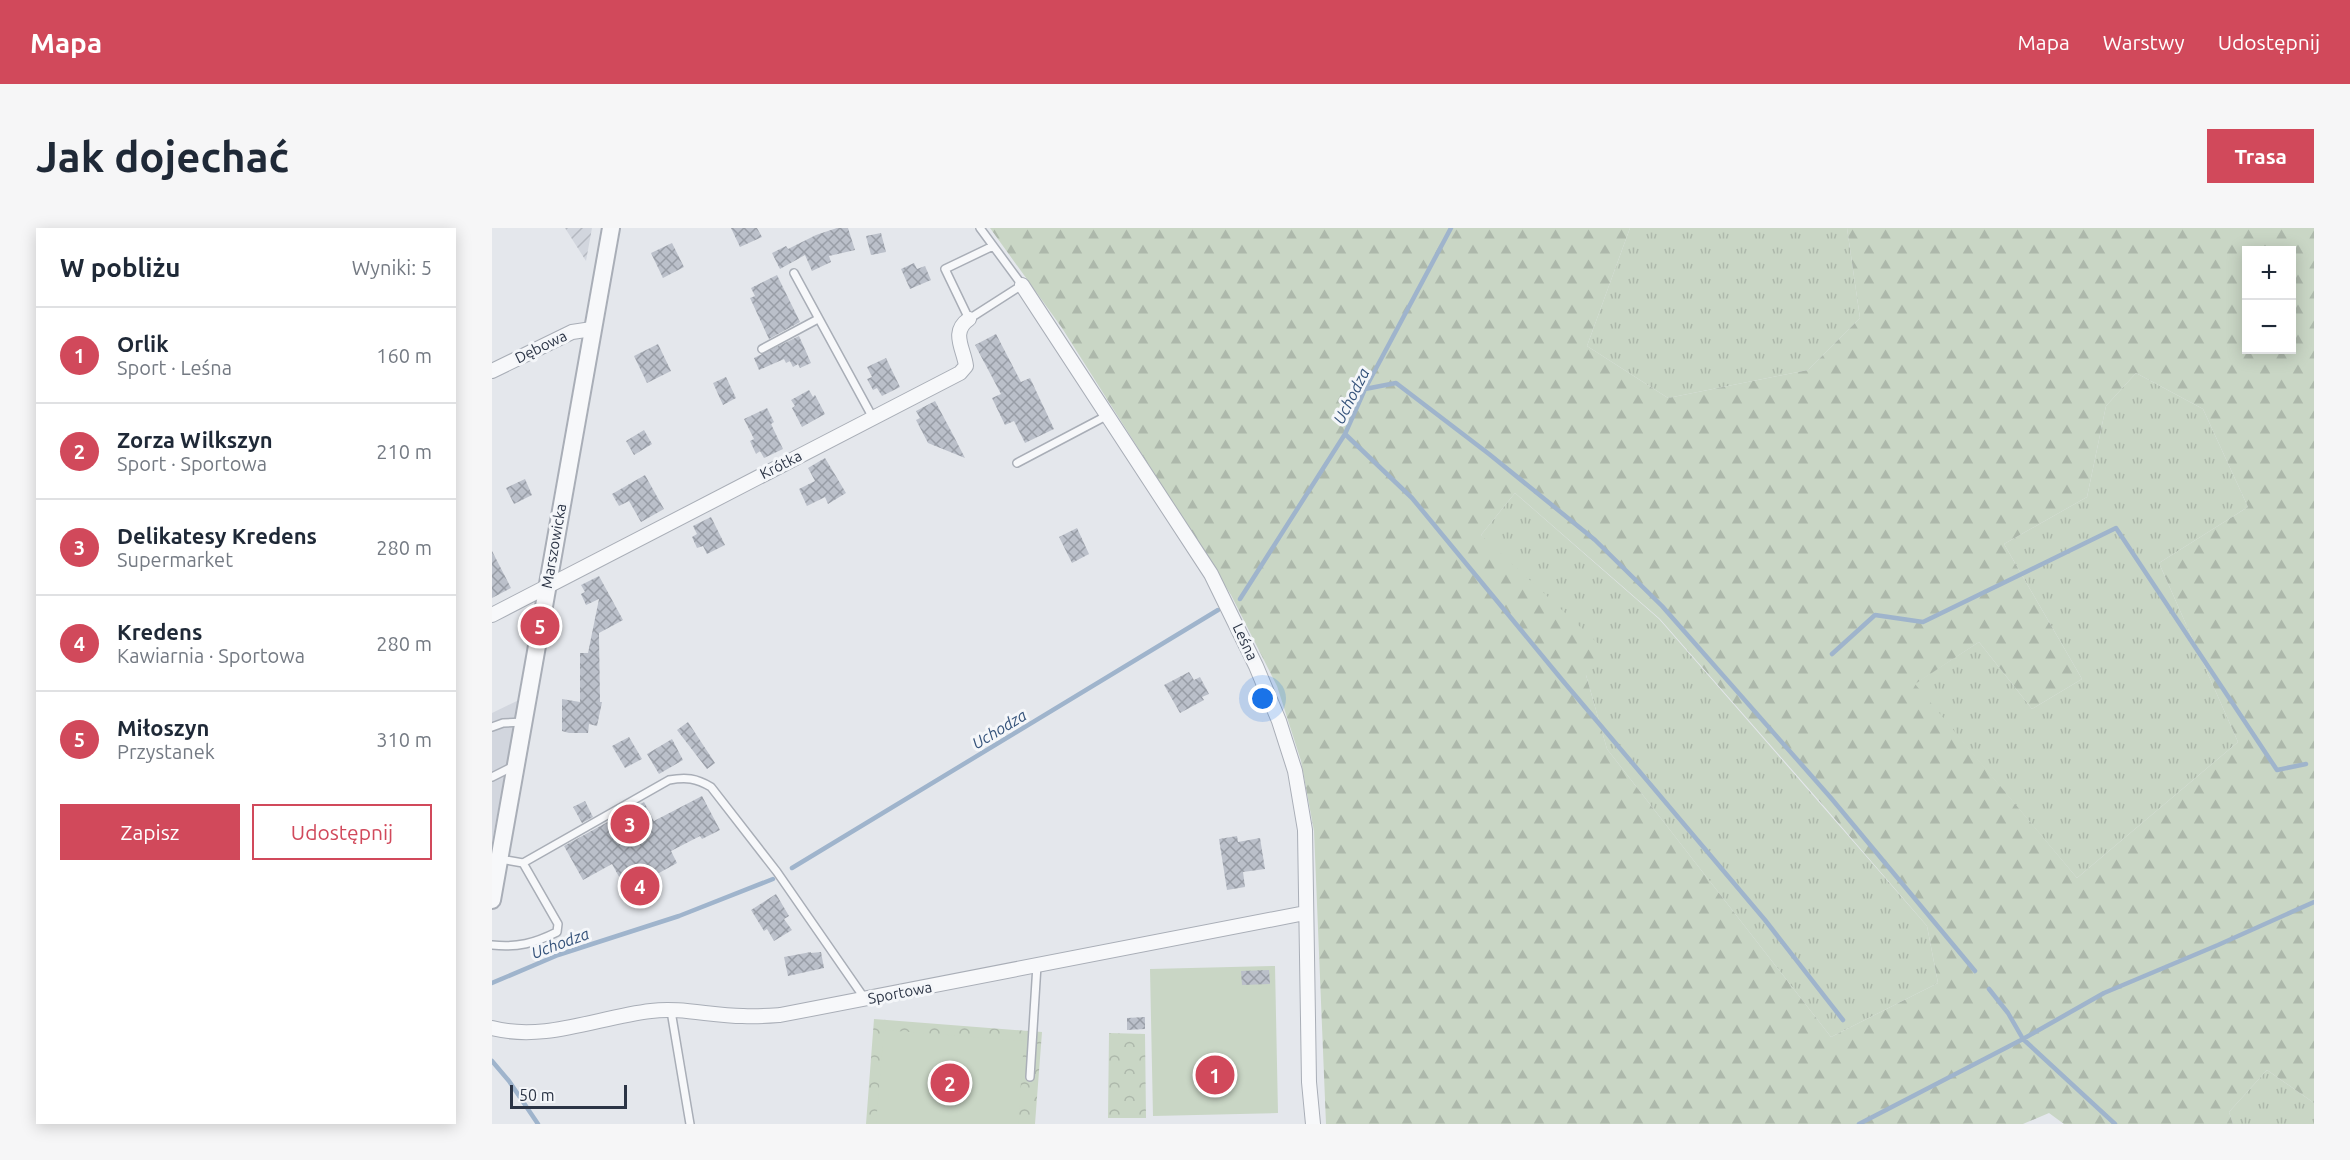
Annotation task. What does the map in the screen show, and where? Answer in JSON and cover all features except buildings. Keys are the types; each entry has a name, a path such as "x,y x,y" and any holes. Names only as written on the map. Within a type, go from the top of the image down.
{"street":[{"name":"Marszowicka","path":"492,900 496,858 524,722 611,228"},
{"name":"Leśna","path":"1022,285 1211,574 1252,656 1279,721 1295,771 1305,830 1309,1082 1313,1124"},
{"name":"Krótka","path":"547,587 960,373 966,366 958,334 963,324 969,319"},
{"name":"Dębowa","path":"492,371 572,332 592,330"},
{"path":"492,615 547,587"},
{"name":"Sportowa","path":"492,1028 506,1032 542,1032 651,1011 742,1017 780,1015 1305,913"}],"lane":[{"name":"Leśna","path":"980,228 1022,285"},
{"path":"993,246 945,269 969,319 1022,285"},
{"path":"794,273 873,418"},
{"path":"762,349 818,319"},
{"path":"1017,463 1108,415"},
{"path":"492,728 503,723 524,722"},
{"path":"492,777 510,768 515,769"},
{"path":"496,858 523,863 669,780 687,777 700,780 711,787 777,872 865,1000"},
{"path":"492,945 510,948 533,944 557,932 558,924 523,863"},
{"path":"1030,1077 1036,965"},
{"path":"671,1011 690,1124"}],"shaded area":[{"path":"565,228 592,228 586,261"},
{"path":"519,700 492,842 492,713"}],"green space":[{"path":"990,228 1630,228 1587,346 1668,398 1808,370 1860,318 1847,228 2314,228 2314,1103 2267,1070 2229,1112 2233,1124 2064,1124 2049,1113 2023,1124 1326,1124 1314,831 1301,761 1277,686 1231,595 1062,328","holes":["2136,373 2203,409 2248,507 2159,563 2238,742 2077,878 1915,684 1979,642 2032,709 2082,679 2004,544 2087,497 2106,406","1515,493 1660,619 1822,804 1927,926 1938,983 1831,1037 1607,749 1586,675 1604,649 1481,535"]},
{"path":"1630,228 1847,228 1860,318 1808,370 1668,398 1587,346"},
{"path":"2136,373 2203,409 2248,507 2159,563 2238,742 2077,878 1914,684 1979,642 2032,709 2082,679 2004,544 2087,497 2106,406"},
{"path":"1515,493 1659,619 1927,926 1938,983 1831,1037 1607,749 1586,675 1481,535"},
{"path":"1275,966 1278,1113 1153,1116 1150,969"},
{"path":"874,1019 1042,1032 1035,1124 866,1124"},
{"path":"884,1030 1024,1041 1018,1124 876,1124"},
{"path":"1109,1033 1145,1034 1146,1118 1108,1118"},
{"path":"2267,1070 2314,1103 2314,1124 2233,1124 2229,1112"}],"waterway":[{"name":"Uchodza","path":"1240,599 1345,434 1365,389 1451,228"},
{"path":"1365,389 1396,383 1489,454 1595,540 1662,606 1831,798 1975,971"},
{"path":"1345,434 1412,498 1765,920 1843,1020"},
{"path":"1832,654 1875,615 1923,622 2116,528 2277,770 2306,764"},
{"name":"Uchodza","path":"792,868 1218,610"},
{"name":"Uchodza","path":"492,983 558,955 679,916 773,879"},
{"path":"1989,989 2008,1013 2023,1039 2104,993 2314,902"},
{"path":"1859,1124 2023,1039 2115,1124"},
{"path":"492,1061 509,1081 538,1124"}],"place":[{"name":"Miłoszyn","path":"540,626"},
{"name":"Delikatesy Kredens","path":"630,824"},
{"name":"Kredens","path":"640,886"},
{"name":"Orlik","path":"1215,1075"},
{"name":"Zorza Wilkszyn","path":"950,1083"}]}
